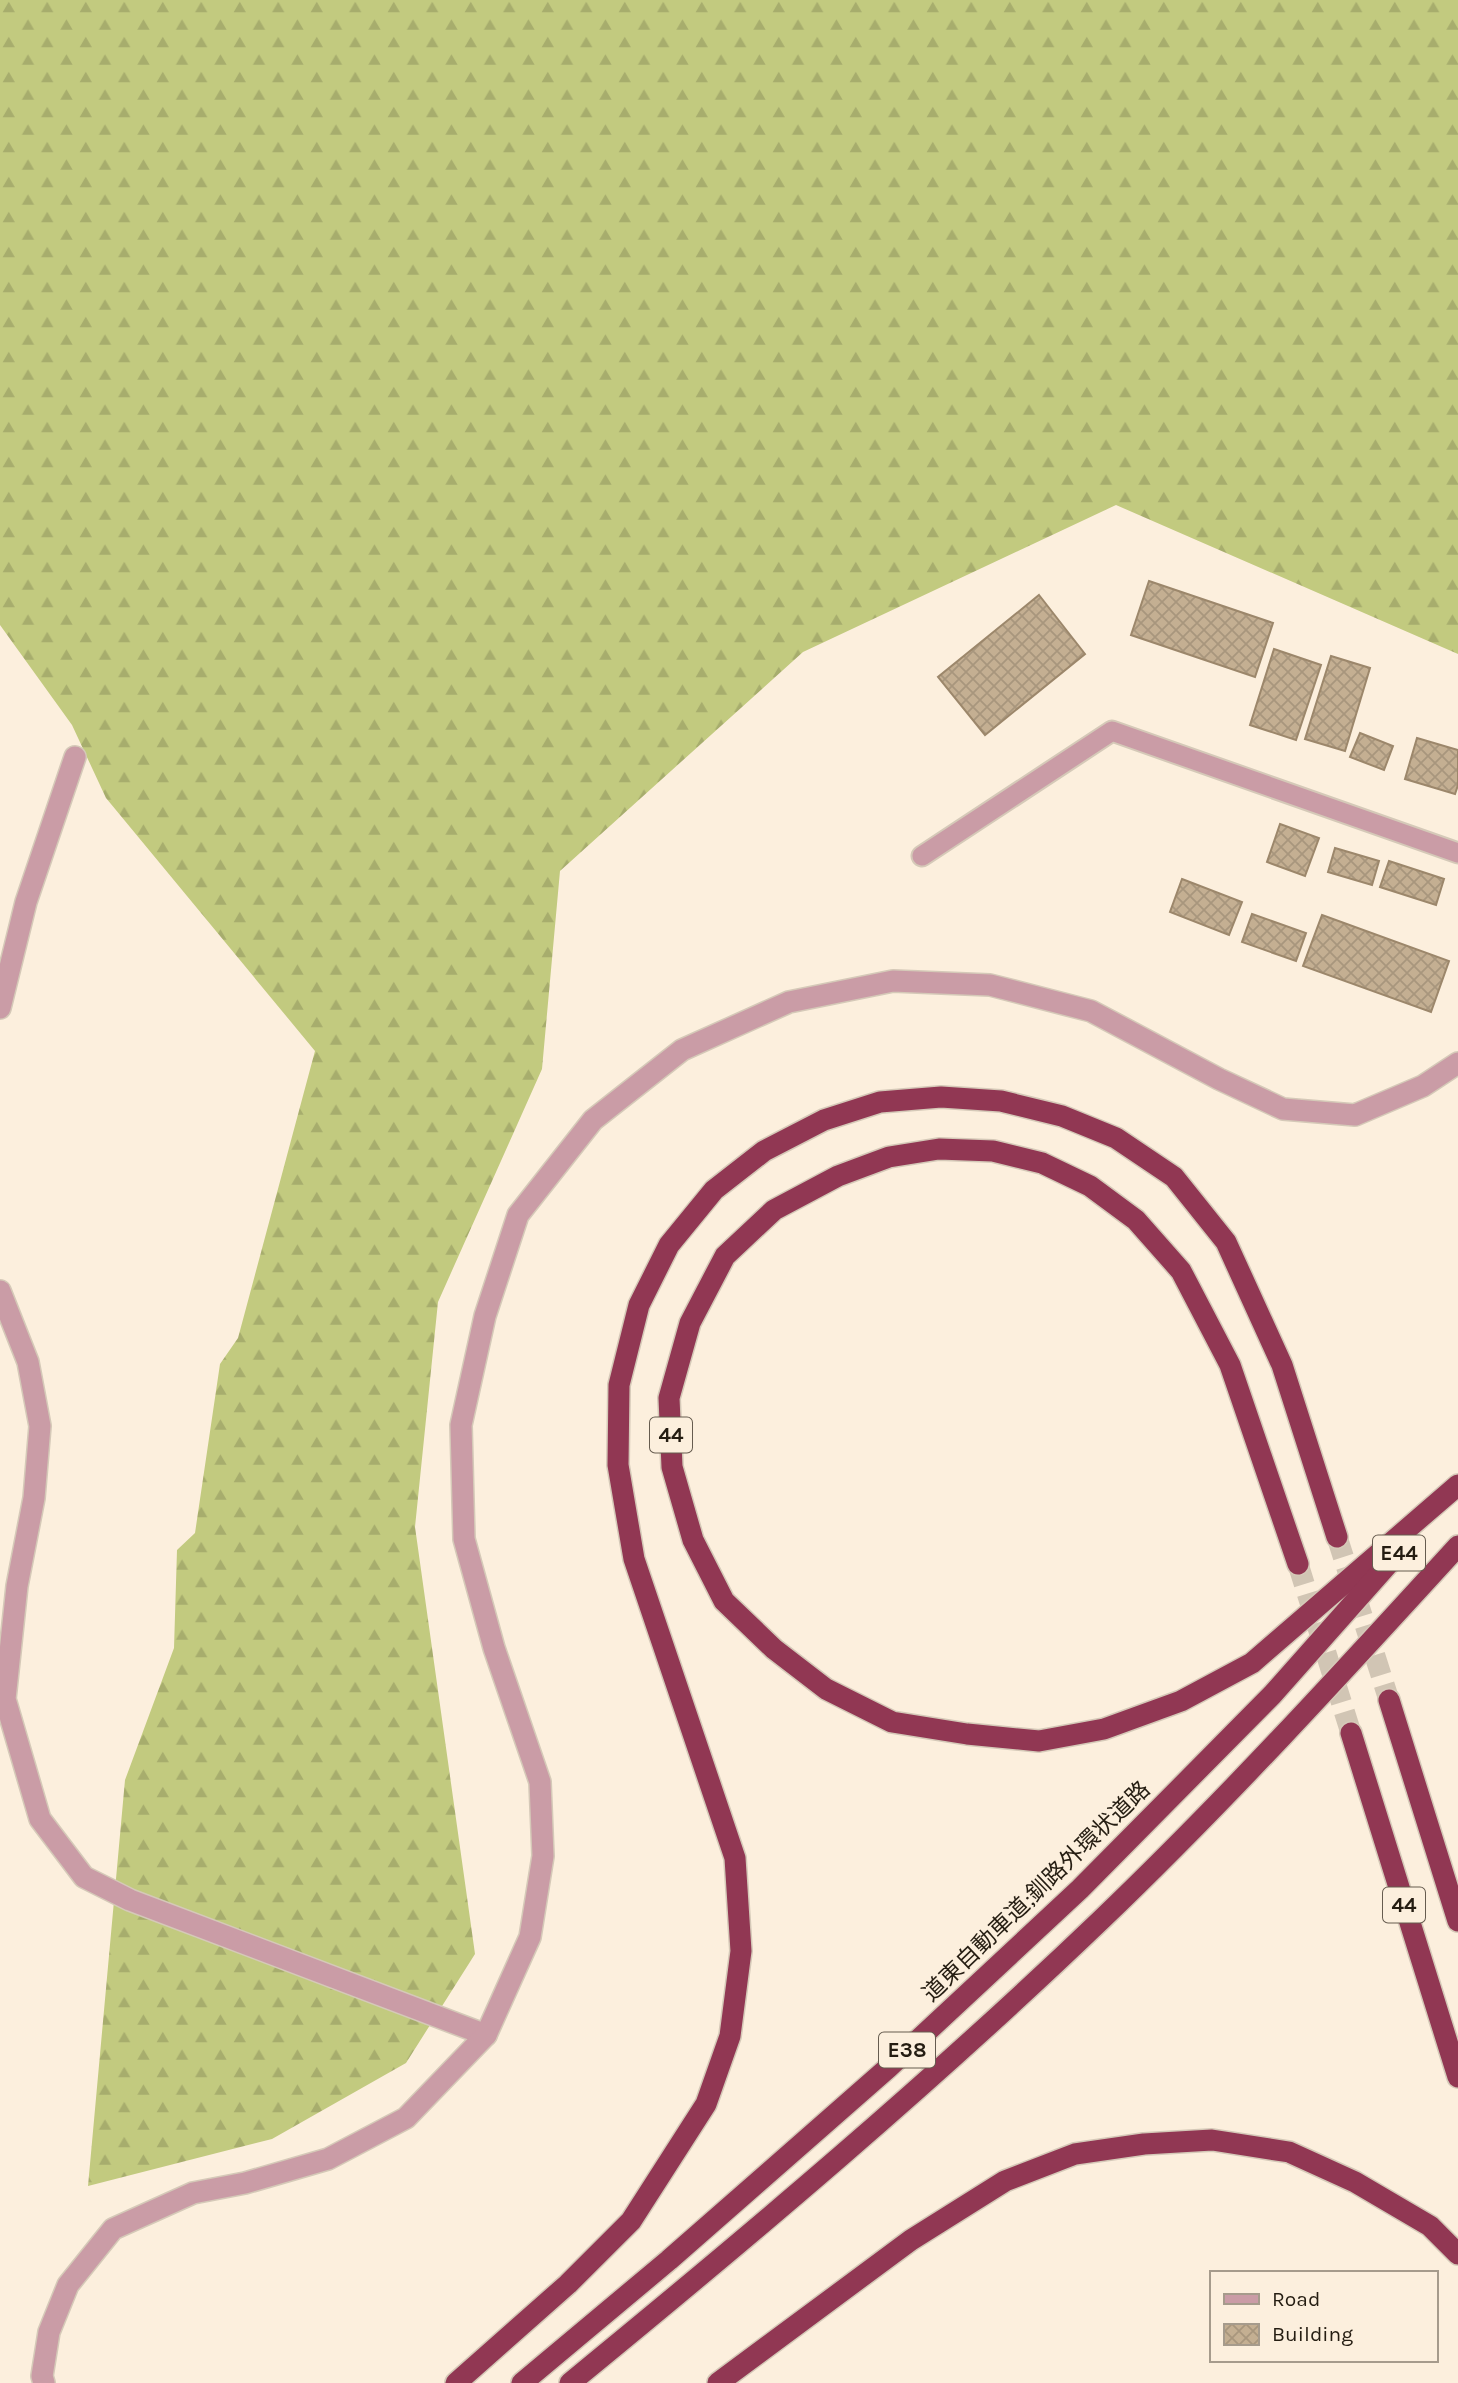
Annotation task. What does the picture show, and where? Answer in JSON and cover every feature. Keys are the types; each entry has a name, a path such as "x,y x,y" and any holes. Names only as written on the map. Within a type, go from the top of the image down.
{"highway":[{"path":"456,2383 568,2284 631,2221 706,2104 730,2036 741,1951 735,1858 634,1559 618,1465 619,1385 639,1305 669,1245 714,1190 764,1151 824,1120 880,1102 941,1097 1001,1101 1062,1116 1116,1138 1174,1177 1226,1242 1282,1364 1337,1537"},
{"name":"44","path":"1298,1564 1230,1365 1181,1271 1136,1220 1090,1186 1042,1163 993,1151 939,1149 889,1157 838,1176 774,1210 725,1256 690,1323 669,1398 672,1467 699,1552 724,1601 774,1649 825,1689 892,1722 967,1734 1039,1741 1104,1729 1181,1702 1252,1663 1458,1486"},
{"name":"道東自動車道;釧路外環状道路","path":"522,2383 669,2260 889,2067 1080,1889 1272,1695 1458,1486"},
{"name":"E44","path":"1354,1660 1458,1546"},
{"name":"E38","path":"570,2383 689,2286 911,2096 1103,1918 1299,1720 1354,1660"},
{"path":"1389,1700 1458,1921"},
{"name":"44","path":"1351,1733 1458,2077"},
{"path":"718,2383 911,2240 1005,2181 1076,2154 1144,2144 1212,2140 1289,2152 1355,2182 1430,2226 1458,2254"}],"street":[{"path":"0,1008 26,902 75,757"},
{"path":"44,2383 42,2376 49,2332 68,2285 113,2229 193,2193 245,2183 328,2159 406,2118 486,2035 530,1937 543,1856 540,1782 494,1648 464,1539 461,1425 485,1316 518,1215 593,1120 682,1050 789,1002 893,981 990,985 1091,1011 1219,1079 1283,1109 1355,1115 1423,1086 1458,1063"},
{"path":"0,1291 28,1362 40,1426 34,1498 17,1586 5,1699 40,1819 84,1877 130,1900 486,2035"}],"lane":[{"path":"922,856 1112,731 1458,853"}],"green space":[{"path":"0,0 1458,0 1458,654 1116,505 803,652 560,871 542,1069 438,1302 415,1527 475,1954 406,2063 272,2139 88,2186 125,1780 174,1648 177,1550 195,1533 220,1364 238,1338 315,1051 106,798 72,725 0,625"}],"building":[{"path":"1149,581 1273,623 1255,677 1131,635"},
{"path":"1039,595 1085,654 985,735 938,677"},
{"path":"1274,649 1321,665 1296,740 1250,725"},
{"path":"1331,656 1370,668 1345,751 1305,739"},
{"path":"1360,733 1393,746 1384,770 1350,757"},
{"path":"1417,738 1458,750 1458,785 1455,794 1405,779"},
{"path":"1280,824 1319,838 1305,876 1267,862"},
{"path":"1335,848 1379,861 1372,885 1328,872"},
{"path":"1389,861 1444,879 1436,905 1380,887"},
{"path":"1182,879 1242,902 1229,935 1170,912"},
{"path":"1252,914 1306,933 1296,961 1242,942"},
{"path":"1322,915 1449,961 1431,1012 1303,966"}],"tunnel":[{"path":"1337,1537 1389,1700"},
{"path":"1298,1564 1351,1733"}]}
